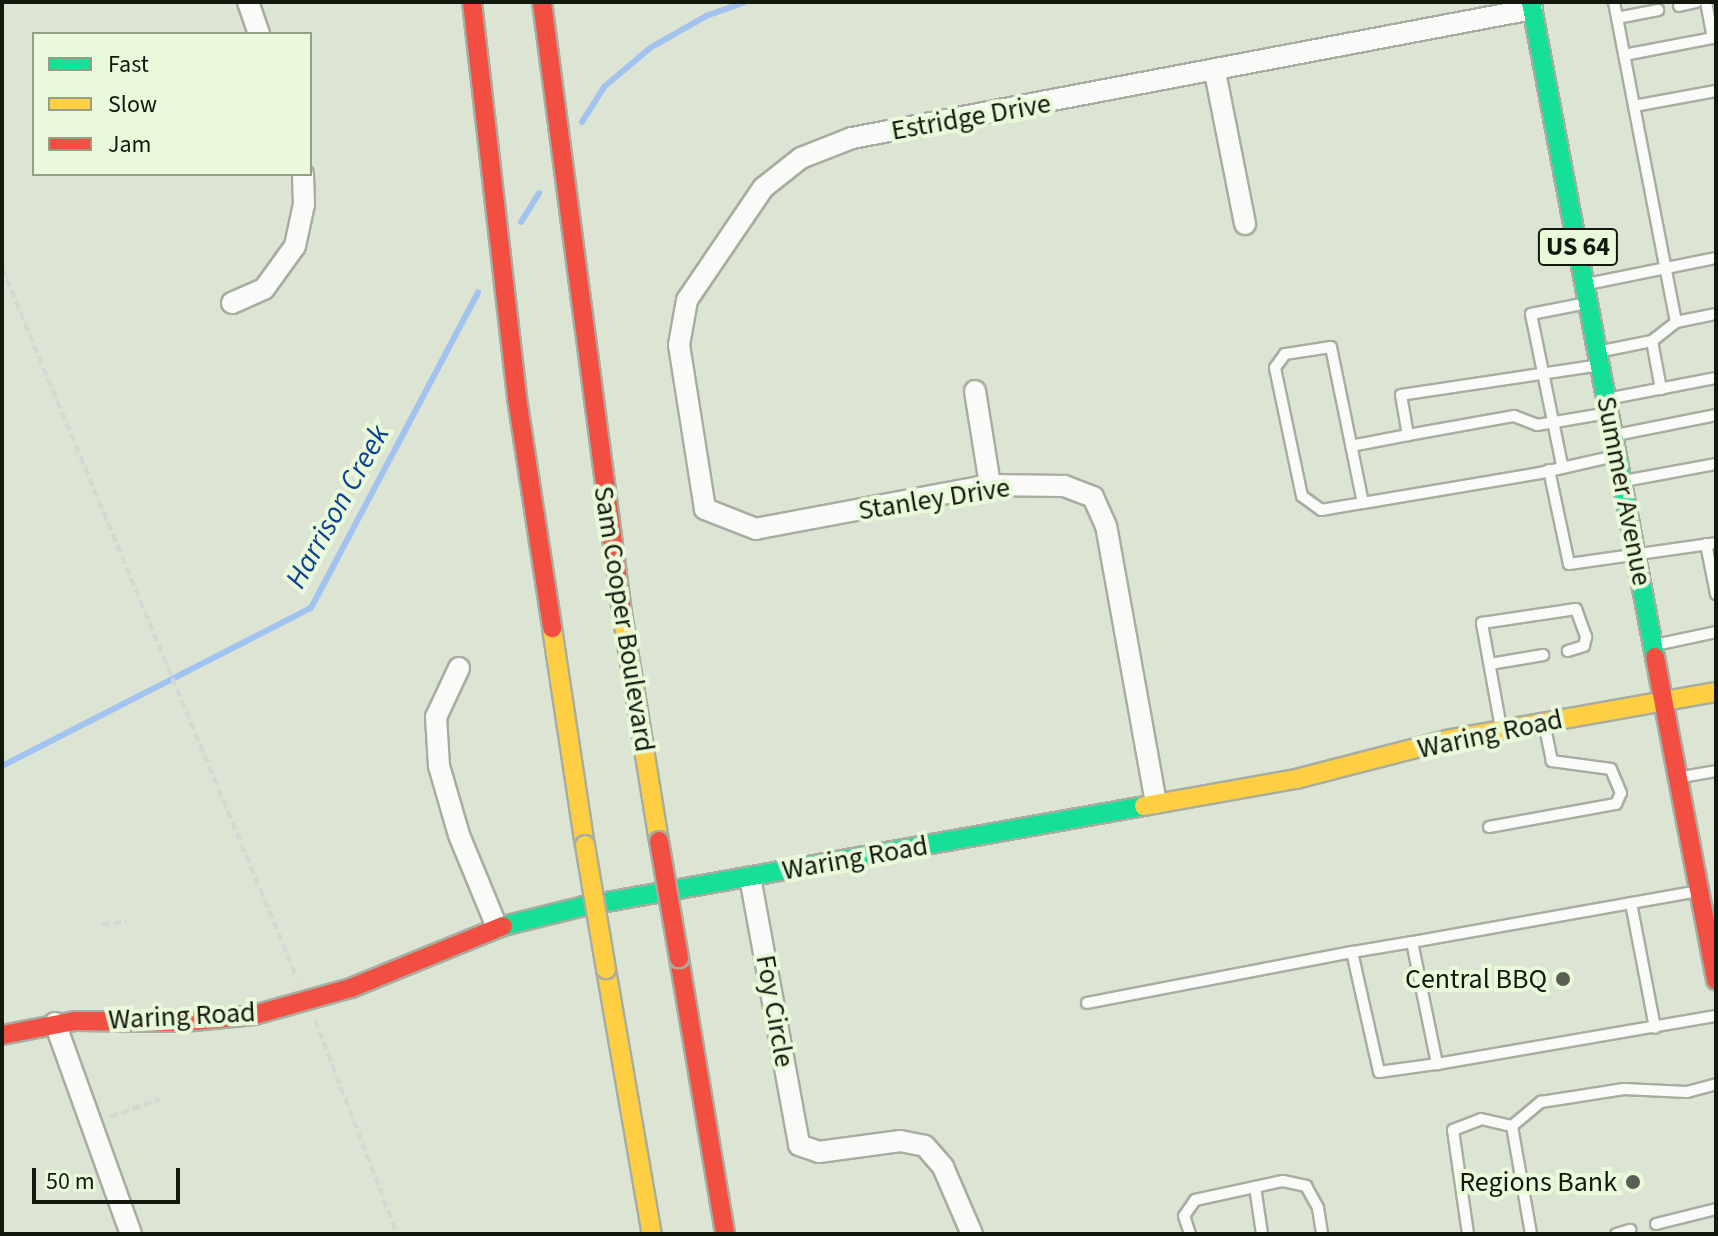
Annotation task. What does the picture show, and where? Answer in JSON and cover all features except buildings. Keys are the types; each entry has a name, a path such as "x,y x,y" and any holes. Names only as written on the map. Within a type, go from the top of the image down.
{"main road":[{"path":"472,2 517,398 585,845 652,1234"},
{"name":"Sam Cooper Boulevard","path":"542,2 604,505 725,1234"},
{"name":"Summer Avenue","path":"1532,6 1716,980"},
{"name":"Waring Road","path":"2,1035 55,1023 211,1020 307,1002 497,927 750,877 1338,771 1502,730 1716,692"}],"street":[{"path":"248,2 258,32"},
{"name":"Estridge Drive","path":"705,509 679,345 687,300 763,188 801,158 852,138 1215,72 1532,6"},
{"path":"1215,72 1245,224"},
{"path":"232,303 264,289 295,246 304,204 303,176"},
{"path":"975,391 990,485"},
{"name":"Stanley Drive","path":"705,509 756,529 990,485 1064,486 1093,497 1106,526 1156,803"},
{"path":"459,668 436,717 439,766 459,835 497,927"},
{"name":"Foy Circle","path":"750,877 799,1145 819,1152 900,1141 925,1146 943,1167 972,1234"},
{"path":"55,1023 131,1234"}],"lane":[{"path":"1614,2 1676,322"},
{"path":"1679,6 1697,2"},
{"path":"1624,55 1715,38 1706,2"},
{"path":"1617,18 1658,10"},
{"path":"1634,106 1716,91"},
{"path":"1562,465 1531,314 1666,268 1716,258"},
{"path":"1408,435 1401,395 1543,373 1652,341 1676,322 1716,314"},
{"path":"1652,341 1661,389"},
{"path":"1363,503 1331,347 1277,359 1302,496 1321,510 1363,503 1549,470 1617,456"},
{"path":"1351,446 1514,416 1537,425 1554,423 1661,389 1716,378"},
{"path":"1613,435 1716,415"},
{"path":"1622,482 1716,464"},
{"path":"1549,470 1569,564 1711,543 1716,594"},
{"path":"1502,730 1482,623 1576,609 1586,637 1584,646 1568,651"},
{"path":"1653,646 1716,632"},
{"path":"1490,664 1543,655"},
{"path":"1489,827 1616,804 1621,793 1611,769 1552,761 1544,722"},
{"path":"1678,778 1716,771"},
{"path":"1087,1003 1352,952 1699,891"},
{"path":"1631,903 1655,1028"},
{"path":"1412,942 1437,1064"},
{"path":"1352,952 1379,1072 1385,1075 1716,1016"},
{"path":"1512,1126 1541,1102 1624,1089 1687,1092 1716,1084"},
{"path":"1468,1234 1453,1130 1481,1119 1512,1126"},
{"path":"1512,1126 1531,1234"},
{"path":"1190,1234 1184,1216 1195,1200 1283,1181 1306,1186 1318,1208 1322,1234"},
{"path":"1255,1187 1262,1234"},
{"path":"1656,1224 1716,1209"},
{"path":"1616,1234 1630,1230"}],"path":[{"path":"2,268 307,1002 397,1234"},
{"path":"101,925 127,922"},
{"path":"110,1117 160,1099"}],"waterway":[{"name":"Harrison Creek","path":"582,122 604,87 650,48 706,16 745,2"},
{"name":"Harrison Creek","path":"521,222 539,193"},
{"name":"Harrison Creek","path":"2,766 311,608 478,293"}],"traffic: fast":[{"path":"1531,2 1655,657"},
{"path":"503,926 584,906 1144,806"}],"traffic: slow":[{"path":"622,613 659,841"},
{"path":"552,628 585,845"},
{"path":"1144,806 1296,779 1451,739 1716,692"},
{"path":"585,845 606,969"},
{"path":"606,969 652,1234"}],"traffic: jam":[{"path":"472,2 517,398 552,628"},
{"path":"542,2 622,613"},
{"path":"1655,657 1716,980"},
{"path":"659,841 679,958"},
{"path":"2,1035 75,1021 184,1022 254,1015 351,988 503,926"},
{"path":"679,958 725,1234"}],"place":[{"name":"Central BBQ","path":"1563,979"},
{"name":"Regions Bank","path":"1633,1182"}]}
